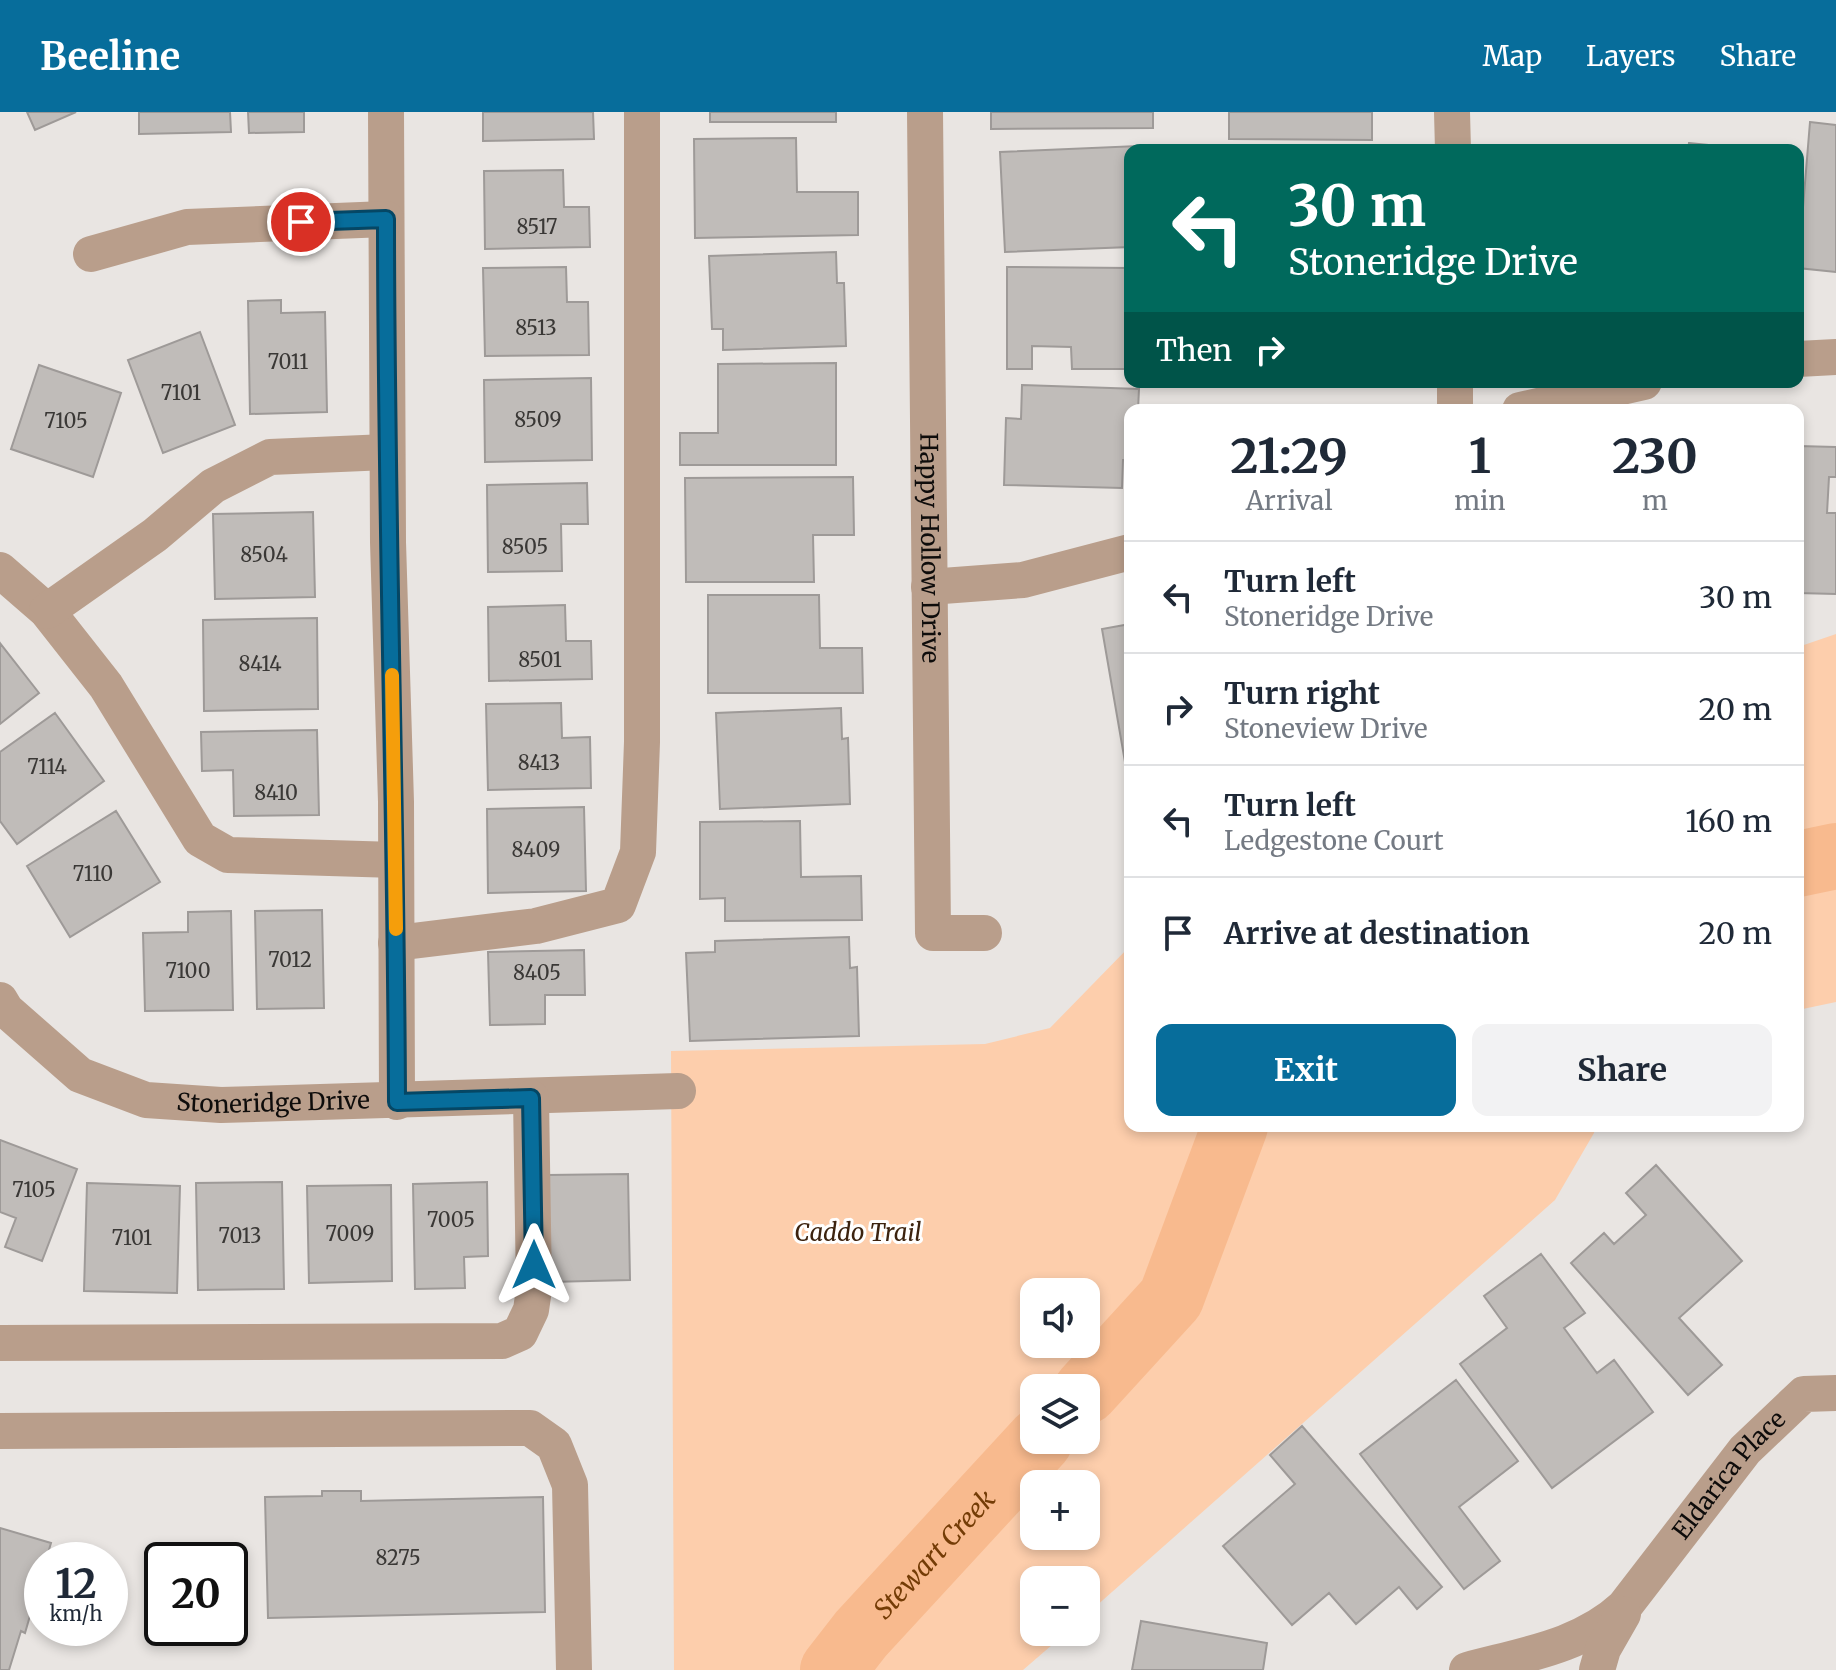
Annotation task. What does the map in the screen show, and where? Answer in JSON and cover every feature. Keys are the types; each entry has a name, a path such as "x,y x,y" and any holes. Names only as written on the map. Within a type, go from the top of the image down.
{"street":[{"path":"386,112 387,452 396,860 397,1102"},
{"path":"396,943 536,926 618,905 638,852 642,742 642,112"},
{"name":"Happy Hollow Drive","path":"925,112 933,933 984,933"},
{"path":"1452,112 1453,144"},
{"path":"91,254 187,227 386,219"},
{"path":"1804,359 1836,357"},
{"path":"1547,404 1617,388"},
{"path":"47,611 155,535 213,486 270,457 387,452"},
{"path":"929,587 1023,580 1124,554"},
{"path":"0,570 47,611 106,686 200,839 228,855 396,860"},
{"name":"Stoneridge Drive","path":"0,1000 6,1010 80,1075 146,1100 221,1105 531,1098 678,1091"},
{"path":"0,1343 502,1341 520,1333 531,1310 534,1289 531,1098"},
{"name":"Eldarica Place","path":"1467,1670 1563,1644 1593,1632 1624,1607 1745,1450 1804,1394 1836,1393"},
{"path":"0,1431 530,1428 554,1445 570,1485 574,1670"},
{"name":"Eldarica Place","path":"1597,1670 1603,1649 1640,1585"}],"green space":[{"path":"1836,634 1836,1002 1804,1009 1804,645"},
{"name":"Caddo Trail","path":"1124,952 1124,1132 1594,1132 1555,1200 1100,1603 1100,1566 1020,1566 1020,1646 1051,1646 1023,1670 674,1670 671,1051 985,1044 1050,1028"}],"building":[{"path":"27,112 76,112 35,130"},
{"path":"139,112 230,112 231,132 139,134"},
{"path":"248,112 304,112 304,132 249,133"},
{"path":"483,112 593,112 594,139 483,141"},
{"path":"710,112 836,112 836,122 710,122"},
{"path":"991,112 1153,112 1153,128 991,129"},
{"path":"1229,112 1372,112 1372,140 1229,139"},
{"path":"1810,122 1836,125 1836,272 1804,269 1804,195"},
{"path":"796,138 797,192 858,192 858,235 695,238 694,139"},
{"path":"1124,147 1124,247 1005,252 1000,152"},
{"path":"563,170 564,207 589,207 590,247 485,249 484,171"},
{"path":"836,252 837,283 844,283 846,346 723,350 723,329 712,329 709,256"},
{"path":"566,267 567,302 588,302 589,355 485,356 483,268"},
{"path":"1007,267 1124,268 1124,369 1072,369 1071,347 1032,346 1032,369 1007,369"},
{"path":"281,300 281,313 325,312 327,412 250,414 248,301"},
{"path":"200,332 235,425 163,453 128,360"},
{"path":"836,363 836,465 680,465 680,433 718,433 718,364"},
{"path":"39,365 121,393 93,477 11,449"},
{"path":"591,378 592,460 485,462 484,380"},
{"path":"1022,385 1139,389 1138,404 1124,404 1122,488 1004,485 1006,418 1021,419"},
{"path":"1804,446 1836,447 1836,477 1829,477 1827,513 1836,513 1836,594 1804,593"},
{"path":"853,477 854,535 813,535 814,582 686,582 685,478"},
{"path":"587,483 588,524 561,524 562,571 488,572 487,485"},
{"path":"313,512 315,597 215,599 213,514"},
{"path":"708,595 819,595 820,648 862,648 863,693 708,693"},
{"path":"565,605 566,641 591,641 592,679 489,681 488,607"},
{"path":"317,618 318,709 204,711 203,620"},
{"path":"1124,625 1124,756 1102,629"},
{"path":"0,643 39,693 0,724"},
{"path":"561,703 562,738 590,737 591,788 488,790 486,704"},
{"path":"841,708 842,739 848,738 850,804 720,809 716,713"},
{"path":"55,713 104,781 17,844 0,821 0,752"},
{"path":"317,730 319,815 234,816 233,770 202,771 201,732"},
{"path":"584,807 586,891 488,893 487,809"},
{"path":"116,811 160,882 70,937 27,866"},
{"path":"800,821 801,877 861,876 862,920 725,921 725,898 700,899 700,822"},
{"path":"322,910 324,1008 257,1009 255,911"},
{"path":"231,911 233,1010 145,1011 143,933 188,932 188,912"},
{"path":"849,937 850,968 857,967 859,1036 690,1041 686,953 715,952 715,941"},
{"path":"584,950 585,995 545,995 545,1024 490,1025 488,952"},
{"path":"0,1140 77,1169 42,1261 5,1247 16,1218 0,1212"},
{"path":"1656,1165 1742,1261 1679,1318 1722,1365 1688,1395 1571,1263 1604,1233 1614,1244 1646,1215 1626,1193"},
{"path":"628,1174 630,1280 550,1282 548,1175"},
{"path":"282,1182 284,1289 198,1290 196,1183"},
{"path":"487,1182 488,1256 464,1257 465,1288 415,1289 413,1184"},
{"path":"87,1183 180,1186 177,1293 84,1291"},
{"path":"391,1185 392,1281 309,1283 307,1186"},
{"path":"1541,1254 1585,1313 1564,1328 1597,1373 1614,1360 1653,1412 1552,1488 1460,1364 1507,1328 1484,1296"},
{"path":"1456,1380 1518,1461 1459,1507 1500,1561 1464,1589 1360,1454"},
{"path":"1302,1426 1442,1587 1417,1609 1399,1587 1356,1624 1329,1593 1292,1625 1223,1546 1295,1484 1270,1455"},
{"path":"322,1491 361,1491 361,1501 543,1497 545,1612 268,1618 265,1497 322,1496"},
{"path":"0,1528 48,1542 24,1542 24,1632 21,1631 9,1670 0,1670"},
{"path":"1141,1621 1267,1643 1263,1670 1132,1670"}],"waterway":[{"name":"Stewart Creek","path":"1804,863 1836,856"},
{"name":"Stewart Creek","path":"1100,1376 1171,1298 1233,1132"},
{"name":"Stewart Creek","path":"833,1670 861,1634 1027,1454"}],"slow traffic":[{"path":"392,675 396,929"}],"route":[{"path":"301,222 386,219 388,542 396,802 397,1102 531,1098 534,1265"}]}
